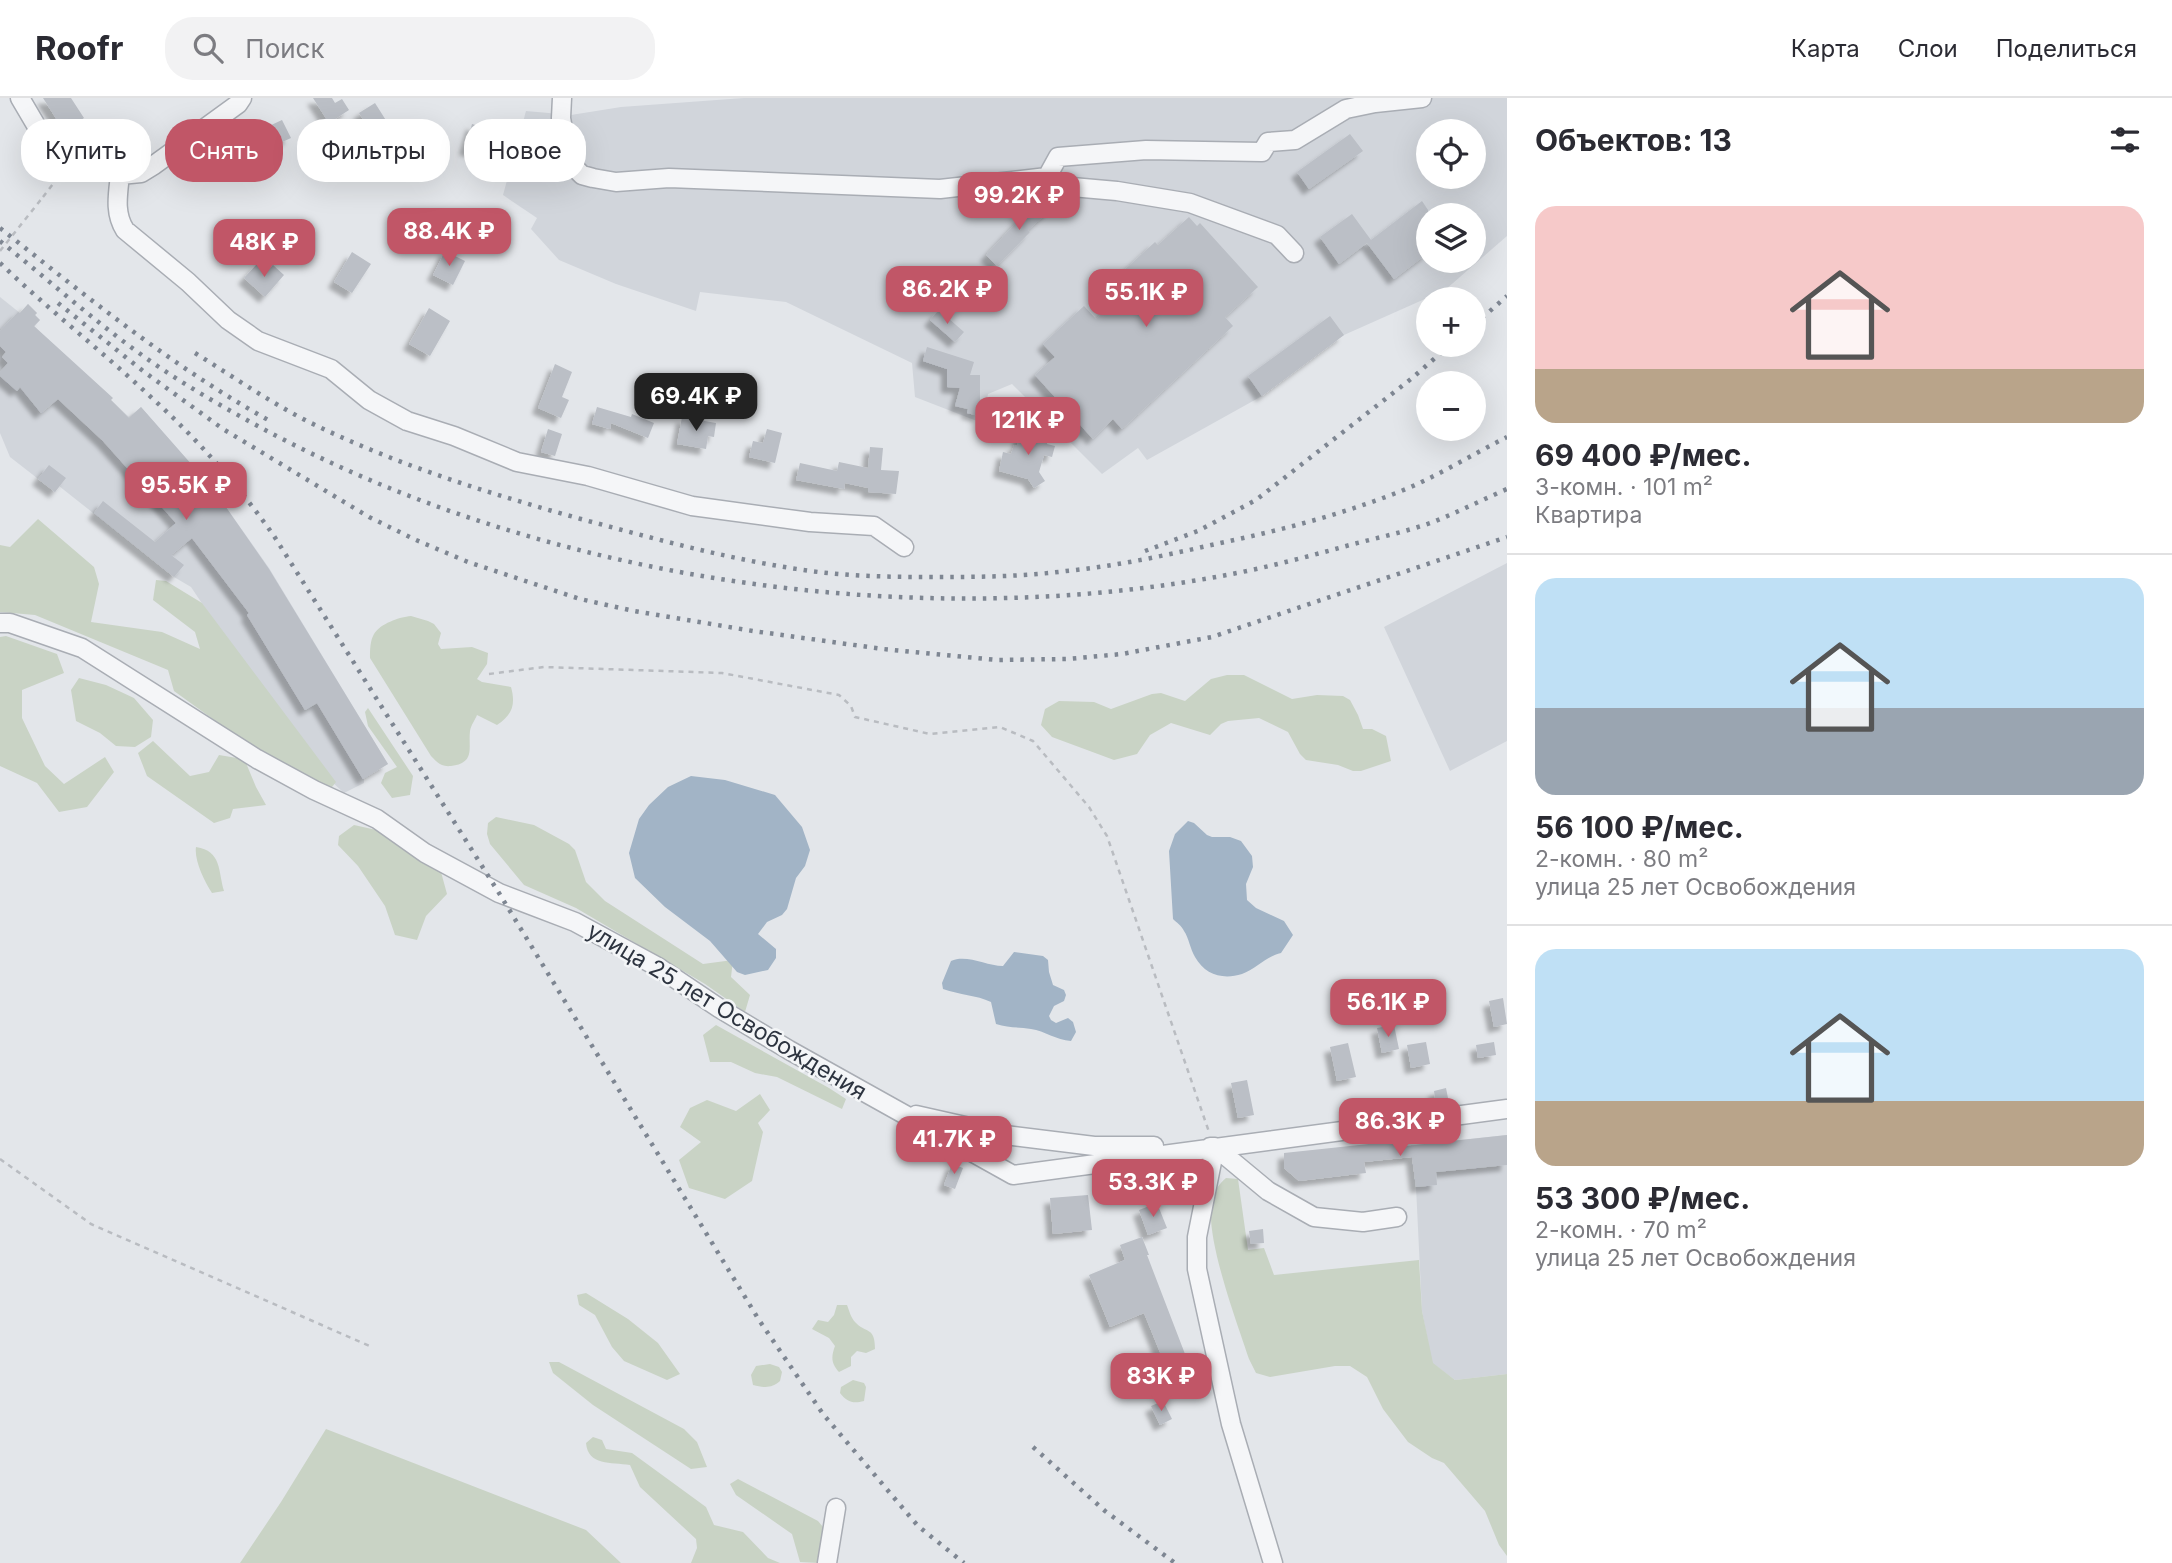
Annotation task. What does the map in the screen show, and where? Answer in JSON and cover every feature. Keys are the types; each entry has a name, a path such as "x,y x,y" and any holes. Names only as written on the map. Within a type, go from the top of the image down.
{"street":[{"path":"20,98 33,119"},
{"path":"151,168 242,98"},
{"path":"562,98 563,136 567,152 573,166 582,175 616,182 669,178 940,189 1047,177 1072,187 1190,203 1277,235 1294,253"},
{"path":"1047,177 1058,157 1146,150 1262,152 1268,142 1295,140 1346,109 1422,98"},
{"path":"116,182 119,221 125,230 188,282 228,320 258,341 331,369 369,400 407,421 454,436 517,462 588,476 692,506 810,522 874,526 904,547"},
{"name":"улица 25 лет Освобождения","path":"0,623 10,623 82,648 257,759 314,790 377,819 425,853 499,893 575,922 658,967 765,1036 1013,1175 1507,1109"},
{"path":"895,1110 1017,1137 1094,1146 1215,1147 1268,1191 1314,1217 1363,1222 1397,1217"},
{"path":"1215,1147 1197,1237 1196,1269 1231,1424 1273,1563"},
{"path":"827,1563 836,1508"}],"path":[{"path":"0,251 55,182"},
{"path":"489,674 544,667 722,673 839,695 851,706 855,717 930,734 1000,727 1032,741 1088,807 1107,836 1215,1147"},
{"path":"0,1159 91,1224 372,1347"}],"shaded area":[{"path":"744,98 1507,98 1507,236 1486,254 1486,203 1416,203 1416,273 1465,273 1448,287 1416,287 1416,303 1344,335 1262,396 1147,460 1138,448 1102,474 1012,384 988,394 982,423 915,397 912,363 786,302 700,292 696,311 616,284 559,260 531,229 537,218 503,195 507,182 586,182 586,119 524,119 526,111 571,115 621,107"},
{"path":"0,297 20,313 28,304 40,320 34,327 129,417 141,407 214,490 269,568 388,764 364,779 364,783 344,793 304,756 191,587 174,577 59,486 55,492 10,457 0,433"},
{"path":"1507,563 1507,741 1450,771 1384,627"},
{"path":"1507,1135 1507,1374 1455,1380 1432,1363 1422,1311 1416,1187 1411,1145"}],"green space":[{"path":"38,519 94,567 99,584 91,622 162,632 200,649 195,632 153,600 156,580 166,581 202,603 336,782 328,792 246,743 174,691 168,670 35,615 0,612 0,545 10,547"},
{"path":"411,616 434,624 441,633 438,644 441,649 472,647 488,653 487,664 477,679 511,687 513,704 509,713 497,725 477,715 470,731 469,754 464,762 459,764 442,765 431,756 370,658 372,640 377,630 390,622"},
{"path":"6,636 57,654 64,673 22,690 22,718 45,766 64,784 105,757 114,772 87,807 59,812 37,783 0,766 0,637"},
{"path":"1244,675 1292,699 1317,695 1343,696 1350,700 1363,729 1372,729 1386,736 1391,761 1353,771 1338,765 1306,760 1288,732 1259,718 1228,721 1210,735 1171,723 1150,735 1137,754 1114,760 1052,737 1041,725 1045,709 1059,701 1094,702 1111,709 1161,693 1185,701 1211,679"},
{"path":"79,678 106,685 134,698 153,720 151,737 135,747 116,746 100,733 76,721 71,690"},
{"path":"368,708 413,776 410,795 392,798 381,783 385,773 397,767 368,726 365,712"},
{"path":"153,741 190,776 209,772 219,755 237,758 246,763 266,805 233,809 230,818 214,823 147,776 138,753"},
{"path":"496,817 534,825 569,844 575,850 586,882 605,901 703,964 733,960 731,977 750,995 745,1012 705,984 576,908 524,885 490,844 488,823"},
{"path":"354,825 381,831 441,872 447,894 426,916 417,940 395,935 385,906 358,866 338,845 339,836"},
{"path":"196,847 215,857 224,891 212,893 200,870"},
{"path":"716,1025 846,1099 842,1109 777,1077 755,1073 731,1062 710,1062 703,1035"},
{"path":"760,1094 770,1110 758,1123 763,1132 752,1181 725,1199 689,1188 679,1160 701,1142 680,1127 690,1108 707,1100 736,1111"},
{"path":"1226,1178 1238,1179 1248,1250 1264,1248 1274,1275 1419,1260 1422,1311 1433,1363 1455,1380 1507,1374 1507,1556 1499,1545 1485,1511 1444,1463 1408,1442 1383,1409 1367,1377 1350,1366 1270,1377 1256,1373 1230,1302 1213,1235 1212,1200 1217,1188"},
{"path":"586,1293 628,1319 658,1343 680,1374 667,1380 624,1361 612,1347 595,1315 579,1305 577,1295"},
{"path":"837,1305 847,1305 855,1322 872,1334 875,1342 875,1349 866,1353 857,1351 851,1357 851,1366 839,1372 832,1360 835,1346 829,1338 812,1329 818,1320 828,1322"},
{"path":"549,1362 559,1362 684,1429 697,1442 707,1467 691,1469 593,1405 553,1373"},
{"path":"770,1364 779,1367 782,1372 780,1381 768,1387 753,1385 751,1375 756,1366"},
{"path":"853,1380 864,1383 864,1401 850,1402 840,1393 841,1387"},
{"path":"326,1429 586,1530 621,1563 240,1563"},
{"path":"593,1437 602,1440 606,1449 632,1453 706,1507 714,1525 743,1532 768,1558 780,1563 691,1563 697,1548 696,1539 640,1487 630,1465 602,1462 591,1456 586,1443"},
{"path":"738,1479 818,1521 833,1539 819,1563 800,1562 792,1534 736,1495 730,1484"}],"water":[{"path":"691,776 725,780 775,795 802,827 810,850 805,866 796,878 787,909 782,915 767,922 758,934 776,949 776,958 768,970 745,975 737,972 710,941 665,907 635,878 629,853 639,819 668,787"},
{"path":"1188,821 1212,837 1230,837 1241,841 1252,856 1253,867 1246,884 1247,900 1256,908 1284,921 1293,935 1281,953 1242,974 1221,976 1209,972 1199,963 1183,929 1173,919 1169,851 1175,834"},
{"path":"1014,952 1043,956 1048,960 1053,985 1064,990 1066,995 1064,1001 1054,1006 1049,1016 1056,1023 1068,1018 1073,1022 1076,1032 1071,1041 1036,1030 996,1024 991,1002 943,989 942,983 951,961 963,959 1003,966"}],"building":[{"path":"43,98 71,98 84,118 82,119 56,119"},
{"path":"313,98 332,98 335,103 342,99 349,110 335,119 326,119"},
{"path":"375,103 385,119 363,119 359,113"},
{"path":"283,122 291,138 283,142"},
{"path":"1350,134 1363,151 1309,189 1297,172"},
{"path":"1046,197 1054,207 1028,230 1030,232 997,266 986,255 1016,223"},
{"path":"1416,206 1416,262 1394,279 1367,243 1339,264 1320,237 1352,214 1371,240"},
{"path":"1189,217 1197,226 1200,223 1258,287 1225,317 1233,326 1122,429 1113,419 1093,439 1035,375 1055,357 1043,344 1084,306 1096,319 1117,299 1106,287 1155,242 1158,245"},
{"path":"445,251 465,261 453,285 433,275"},
{"path":"352,252 371,264 352,293 334,282"},
{"path":"257,264 266,272 273,265 284,275 265,297 244,278"},
{"path":"28,304 40,320 34,326 113,398 111,400 129,418 141,407 214,490 269,569 388,764 363,779 317,703 305,710 247,615 249,613 192,538 171,555 184,565 174,577 94,513 103,501 155,542 176,523 103,441 58,399 41,413 20,387 17,391 0,376 8,363 2,357 6,352 0,346 0,331"},
{"path":"429,308 450,321 430,356 409,344"},
{"path":"939,310 964,332 955,342 930,320"},
{"path":"1330,316 1344,335 1262,396 1248,376"},
{"path":"927,347 974,362 970,375 980,375 980,400 983,401 979,416 967,413 968,409 955,406 960,388 947,387 947,369 923,361"},
{"path":"555,364 572,372 562,397 569,400 561,418 538,408"},
{"path":"597,407 631,417 632,414 654,423 648,438 611,423 610,429 592,424"},
{"path":"682,417 716,423 714,437 708,436 706,449 677,444"},
{"path":"548,429 562,434 555,456 541,452"},
{"path":"767,429 782,433 775,463 749,457 753,441 763,443"},
{"path":"1026,430 1049,436 1047,444 1055,446 1052,457 1044,455 1039,472 1045,481 1034,488 1028,479 999,471 1003,452 1011,454 1014,445 1017,446 1020,433 1025,434"},
{"path":"870,447 883,448 881,470 899,471 896,494 868,492 868,488 845,483 844,489 796,480 800,463 837,471 839,462 868,468"},
{"path":"49,465 66,478 55,492 38,479"},
{"path":"1503,998 1507,1024 1494,1027 1489,1001"},
{"path":"1394,1025 1399,1049 1382,1053 1377,1028"},
{"path":"1426,1042 1430,1064 1411,1068 1407,1045"},
{"path":"1494,1042 1496,1055 1478,1058 1476,1045"},
{"path":"1348,1043 1356,1077 1337,1081 1330,1047"},
{"path":"1247,1080 1254,1115 1238,1118 1231,1083"},
{"path":"1446,1088 1449,1103 1436,1105 1434,1091"},
{"path":"1507,1135 1507,1165 1436,1172 1437,1185 1416,1187 1412,1157 1364,1162 1366,1173 1299,1181 1284,1168 1284,1153 1397,1141 1397,1147"},
{"path":"952,1164 963,1168 955,1189 944,1185"},
{"path":"1088,1195 1092,1230 1053,1234 1050,1198"},
{"path":"1157,1203 1167,1228 1148,1235 1139,1210"},
{"path":"1263,1229 1264,1243 1251,1244 1249,1231"},
{"path":"1142,1237 1185,1354 1164,1362 1144,1313 1110,1327 1089,1275 1125,1260 1120,1245"},
{"path":"1163,1401 1172,1419 1160,1425 1151,1406"}],"railway":[{"path":"0,228 165,354 270,421"},
{"path":"0,241 98,322 171,375 256,425 367,479 485,523 608,557 734,581 862,595 990,598 1115,591 1237,573 1301,558 1422,526 1507,489"},
{"path":"0,263 170,415 202,447 261,517 499,893 759,1320 823,1414 918,1526 964,1563"},
{"path":"1486,314 1507,296"},
{"path":"58,303 143,371 223,429 369,517 416,540 468,562 580,599 753,631 883,649 997,660 1067,659 1122,654 1212,637 1507,537"},
{"path":"195,353 307,421 373,451 476,488 688,547 770,564 846,575 1014,576 1085,569 1160,556 1284,528 1374,501 1424,481 1507,437"},
{"path":"1145,551 1198,531 1256,500 1436,357"},
{"path":"1033,1447 1105,1511 1175,1563"}]}
